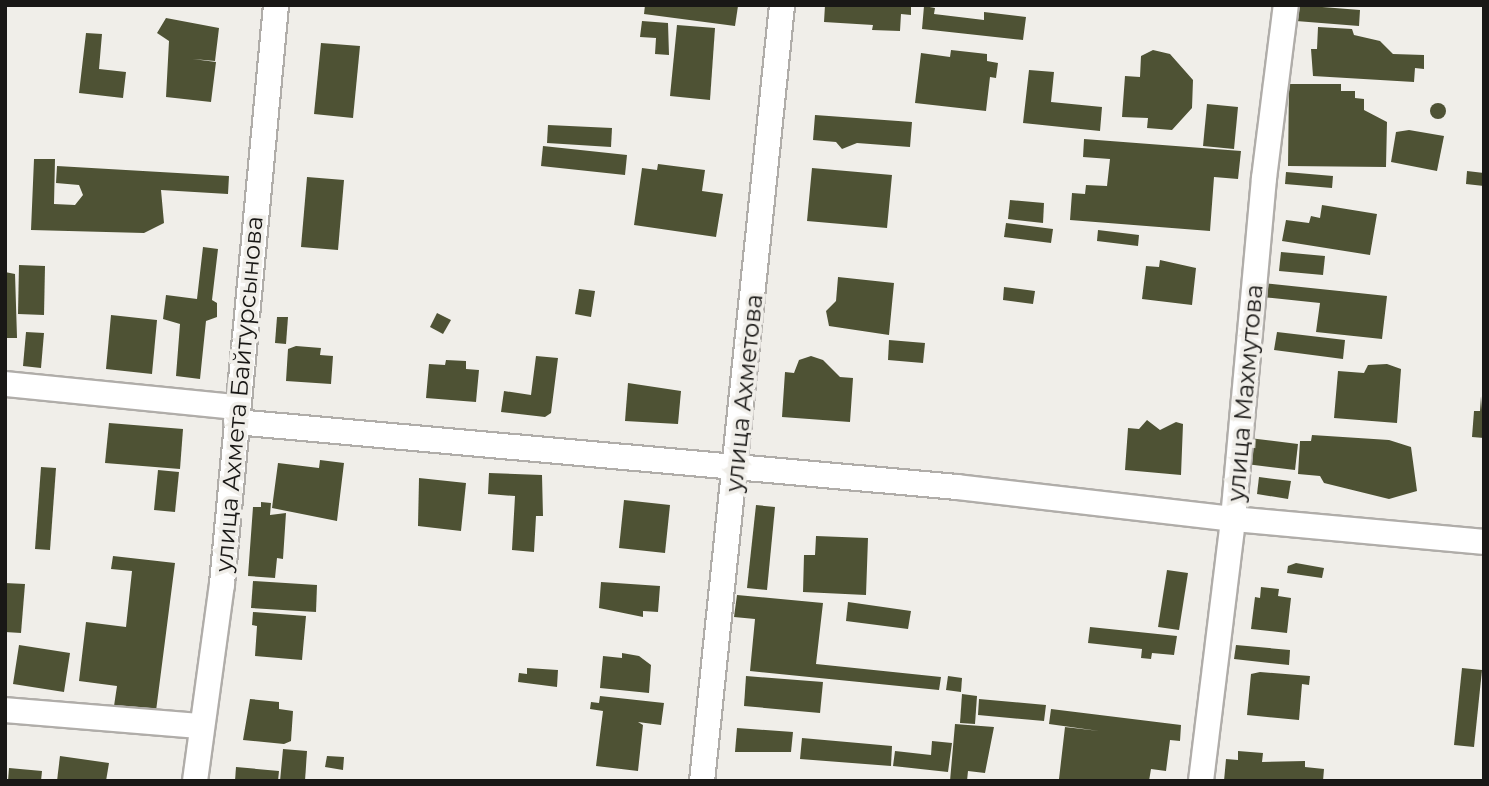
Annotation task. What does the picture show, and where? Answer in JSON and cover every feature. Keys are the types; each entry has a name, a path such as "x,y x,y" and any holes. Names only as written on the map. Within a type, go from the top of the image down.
{"street":[{"name":"улица Ахмета Байтурсынова","path":"195,781 199,726 222,584 276,5"},
{"name":"улица Ахметова","path":"702,781 782,5"},
{"name":"улица Махмутова","path":"1201,781 1233,519 1264,178 1286,5"},
{"path":"5,384 236,414 736,468 957,487 1233,519 1484,542"},
{"path":"5,709 199,726"}],"building":[{"path":"645,5 738,6 735,26 644,14"},
{"path":"825,5 911,5 911,15 901,14 900,31 872,30 873,25 824,22"},
{"path":"1297,5 1360,10 1359,26 1296,21"},
{"path":"924,6 935,8 934,14 984,20 984,12 1026,17 1023,40 922,29"},
{"path":"166,18 219,28 215,61 193,59 216,62 211,102 166,97 169,41 157,33"},
{"path":"642,21 668,23 669,55 655,54 656,38 640,37"},
{"path":"677,25 715,28 710,100 670,96"},
{"path":"1318,27 1352,29 1354,35 1380,41 1393,54 1424,55 1424,69 1415,68 1414,82 1313,76 1311,49 1317,49"},
{"path":"86,33 102,34 99,69 126,72 123,98 79,93"},
{"path":"321,43 360,46 353,118 314,114"},
{"path":"951,50 987,54 987,61 998,63 996,78 990,77 986,111 915,103 921,53 950,57"},
{"path":"1153,50 1170,54 1193,80 1192,108 1172,130 1147,128 1148,118 1122,117 1125,76 1140,77 1141,56"},
{"path":"1029,70 1054,72 1051,102 1102,107 1100,131 1023,123"},
{"path":"1289,84 1341,84 1341,91 1355,91 1355,98 1364,99 1364,110 1387,122 1386,167 1288,166"},
{"path":"1438,103 1444,105 1444,117 1438,119 1432,117 1430,111 1432,105"},
{"path":"1207,104 1238,107 1234,149 1203,146"},
{"path":"815,115 912,122 910,147 857,143 842,149 836,142 813,140"},
{"path":"548,125 612,128 611,147 547,143"},
{"path":"1409,130 1444,136 1437,171 1391,162 1396,132"},
{"path":"1084,139 1241,151 1238,179 1214,177 1210,231 1070,220 1072,193 1085,194 1086,185 1107,186 1110,159 1083,157"},
{"path":"543,146 627,155 625,175 541,166"},
{"path":"34,159 55,159 54,204 75,205 83,195 79,185 56,183 57,166 229,176 228,194 161,190 164,223 144,233 31,230"},
{"path":"658,164 705,170 702,191 723,194 716,237 634,225 642,168 657,170"},
{"path":"812,168 892,175 887,228 807,221"},
{"path":"1467,171 1484,173 1484,186 1466,184"},
{"path":"1286,172 1333,176 1332,188 1285,184"},
{"path":"307,177 344,180 338,250 301,247"},
{"path":"1010,200 1044,203 1043,223 1008,219"},
{"path":"1322,205 1377,214 1370,255 1282,241 1286,220 1309,223 1311,216 1320,218"},
{"path":"1006,223 1053,229 1051,243 1004,237"},
{"path":"1098,230 1139,235 1138,246 1097,241"},
{"path":"203,247 218,249 212,300 217,303 217,317 206,321 200,379 176,376 180,324 163,319 166,295 197,299"},
{"path":"1281,252 1325,256 1323,275 1279,271"},
{"path":"1160,260 1196,268 1192,305 1142,299 1146,266 1159,267"},
{"path":"19,265 45,266 44,315 18,314"},
{"path":"5,272 15,274 17,338 5,338"},
{"path":"838,277 894,283 889,335 829,326 826,311 836,301"},
{"path":"1263,283 1387,296 1382,339 1316,332 1320,303 1262,297"},
{"path":"1004,287 1035,291 1033,304 1003,300"},
{"path":"579,289 595,291 591,317 575,314"},
{"path":"437,313 451,320 443,334 430,327"},
{"path":"111,315 157,320 152,374 106,369"},
{"path":"277,317 288,317 286,344 275,343"},
{"path":"26,332 44,333 41,368 23,366"},
{"path":"1277,332 1345,340 1343,359 1274,350"},
{"path":"889,340 925,343 923,363 888,360"},
{"path":"296,346 321,348 320,355 333,356 331,384 286,381 288,349"},
{"path":"536,356 558,358 551,413 545,417 501,412 504,391 531,395"},
{"path":"811,356 823,360 840,377 853,378 850,422 782,417 785,372 794,373 799,360"},
{"path":"446,360 466,361 466,369 479,370 476,402 426,398 429,364 445,365"},
{"path":"1387,364 1401,369 1397,423 1334,418 1338,371 1364,373 1368,365"},
{"path":"628,383 681,391 678,424 625,421"},
{"path":"1481,396 1484,438 1472,437 1474,411 1480,411"},
{"path":"1147,420 1160,430 1176,422 1183,424 1181,475 1125,470 1128,428 1139,429"},
{"path":"109,423 183,429 180,469 105,463"},
{"path":"1312,435 1389,440 1411,447 1417,491 1389,499 1324,483 1320,476 1298,474 1300,441 1311,441"},
{"path":"1249,438 1298,444 1295,470 1246,464"},
{"path":"320,460 344,463 337,521 272,508 278,463 319,468"},
{"path":"41,467 56,468 50,550 35,549"},
{"path":"158,470 179,472 175,512 154,510"},
{"path":"489,473 542,475 543,516 536,516 534,552 512,550 515,496 488,494"},
{"path":"1259,477 1291,481 1288,499 1257,494"},
{"path":"419,478 466,483 461,531 418,526"},
{"path":"624,500 670,505 665,553 619,548"},
{"path":"261,502 271,503 270,515 286,513 283,559 277,558 275,578 248,576 253,507 261,507"},
{"path":"756,505 775,507 767,590 747,588"},
{"path":"816,536 868,538 866,595 803,592 804,555 815,555"},
{"path":"113,556 175,563 156,711 114,706 117,686 79,681 86,622 126,627 132,571 111,569"},
{"path":"1296,563 1324,568 1322,578 1287,573 1288,566"},
{"path":"1167,570 1188,573 1179,630 1158,627"},
{"path":"253,581 317,585 316,612 251,608"},
{"path":"601,582 660,586 658,612 643,611 643,617 599,608"},
{"path":"5,583 25,584 21,633 5,632"},
{"path":"1261,587 1279,589 1278,596 1291,598 1287,633 1251,629 1255,597 1260,598"},
{"path":"737,595 823,603 816,664 941,677 939,690 750,671 755,619 734,617"},
{"path":"848,602 911,611 908,629 846,621"},
{"path":"253,612 306,616 302,660 255,656 257,626 252,625"},
{"path":"1090,627 1177,636 1174,655 1152,653 1151,659 1141,658 1142,649 1088,643"},
{"path":"19,645 70,653 64,692 13,684"},
{"path":"1236,645 1290,650 1289,665 1234,659"},
{"path":"622,653 639,656 651,665 649,693 600,688 603,656 622,658"},
{"path":"527,668 558,670 557,687 518,682 519,673 527,674"},
{"path":"1462,668 1482,670 1474,747 1454,745"},
{"path":"1260,672 1310,676 1309,685 1302,684 1299,720 1247,715 1251,674"},
{"path":"746,676 823,682 820,713 744,706"},
{"path":"948,676 962,678 961,692 946,690"},
{"path":"962,694 977,696 975,724 960,723"},
{"path":"600,696 664,703 661,725 638,722 643,725 638,771 596,766 603,711 590,709 591,702 599,703"},
{"path":"250,699 279,702 279,709 293,711 291,741 284,744 243,740"},
{"path":"979,699 1046,705 1044,721 978,715"},
{"path":"1051,709 1181,725 1180,741 1170,740 1166,771 1151,769 1149,781 1059,779 1065,727 1099,731 1049,724"},
{"path":"955,724 994,727 985,773 968,771 967,781 950,781"},
{"path":"737,728 793,732 791,752 735,752"},
{"path":"802,738 892,746 891,766 800,759"},
{"path":"932,741 952,743 948,772 893,766 895,751 931,755"},
{"path":"283,749 307,751 305,781 280,781"},
{"path":"1238,751 1263,753 1262,762 1305,761 1305,767 1324,769 1323,781 1224,781 1226,759 1238,760"},
{"path":"60,756 109,763 106,781 57,781"},
{"path":"327,756 344,757 343,770 325,767"},
{"path":"236,767 279,771 278,781 235,781"},
{"path":"9,768 42,771 41,781 8,781"}]}
